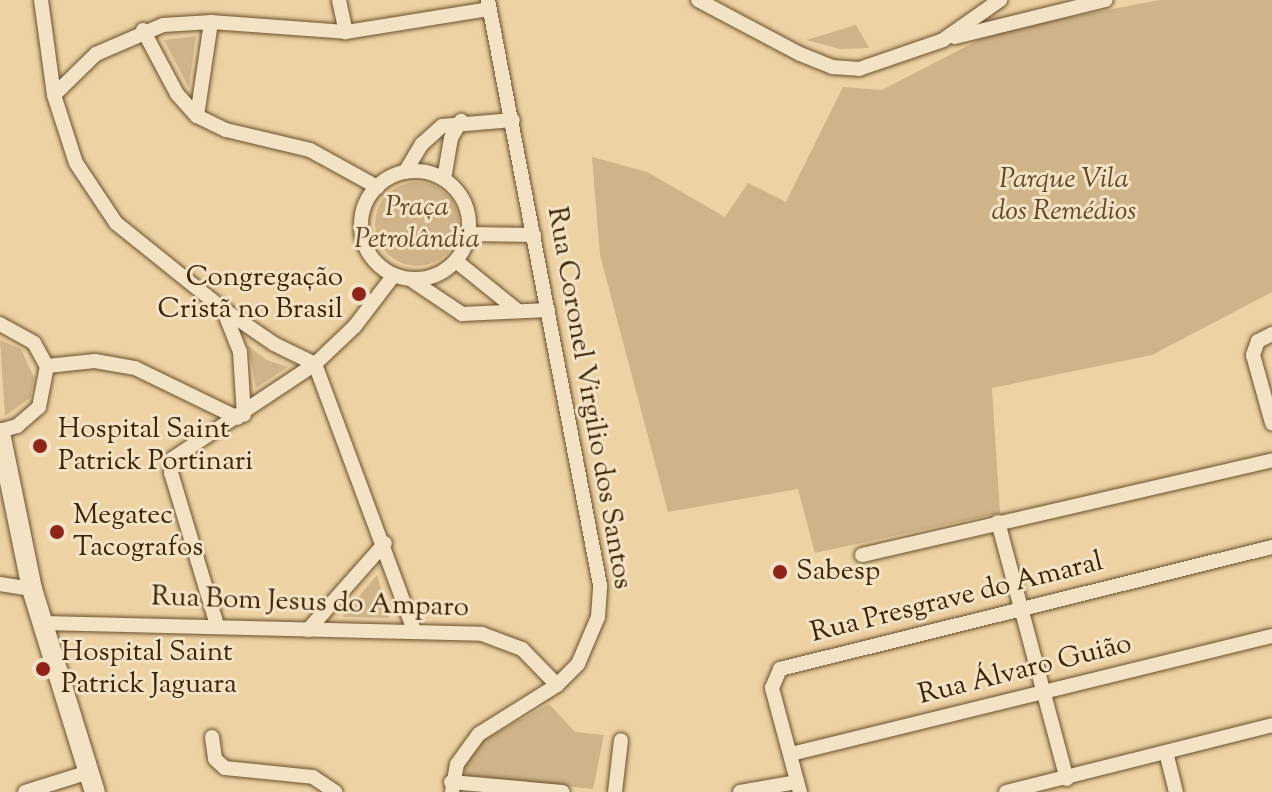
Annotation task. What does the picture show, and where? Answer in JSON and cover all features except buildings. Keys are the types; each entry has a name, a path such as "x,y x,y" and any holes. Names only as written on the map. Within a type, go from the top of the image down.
{"main road":[{"path":"0,432 4,485 32,589 92,782"}],"street":[{"path":"41,0 54,95 76,163 102,207 223,309 274,344 315,364 385,543 414,630"},
{"path":"339,0 346,32"},
{"path":"698,0 832,67 881,65 943,40 1106,0"},
{"path":"943,40 1000,0"},
{"path":"54,95 96,54 143,30 211,22 346,32 488,4"},
{"name":"Rua Coronel Virgilio dos Santos","path":"452,787 457,764 479,734 557,685 591,640 600,585 513,120 488,4"},
{"path":"197,116 211,22"},
{"path":"143,30 177,94 197,116 226,130 310,150 377,187"},
{"path":"405,172 444,179 464,203 468,234 456,261 427,278 410,279 394,275 379,265 362,235 362,218 377,187 405,172 431,133 461,121 513,120"},
{"path":"444,179 451,138 461,121"},
{"path":"468,234 534,235"},
{"path":"456,261 518,312"},
{"path":"217,625 170,463 315,364 355,326 394,275"},
{"path":"410,279 462,314 548,310"},
{"path":"223,309 240,352 241,416"},
{"path":"0,324 34,343 47,366 39,407 17,426 0,432"},
{"path":"1272,334 1258,341 1253,355 1272,423"},
{"path":"47,366 95,361 135,368 241,416"},
{"path":"862,555 1272,460"},
{"path":"998,522 1067,779"},
{"path":"308,630 385,543"},
{"name":"Rua Presgrave do Amaral","path":"798,787 772,688 780,669 1272,547"},
{"path":"0,584 32,589"},
{"name":"Rua Bom Jesus do Amparo","path":"44,623 414,630 506,640 539,664 557,685"},
{"name":"Rua Álvaro Guião","path":"791,754 1272,636"},
{"path":"1006,792 1272,725"},
{"path":"212,737 215,759 225,768 313,777 335,792"},
{"path":"615,792 621,740"},
{"path":"1166,752 1176,792"},
{"path":"25,792 92,782"},
{"path":"452,787 563,792"},
{"path":"740,792 798,787"}],"green space":[{"name":"Parque Vila dos Remédios","path":"1159,0 1272,0 1272,292 1152,355 992,388 1000,513 815,553 798,489 668,512 600,255 592,157 647,172 725,217 748,183 786,202 843,87 882,90 994,32"},
{"path":"856,25 869,48 840,49 806,40"},
{"path":"196,36 191,72 189,88 164,40"},
{"name":"Praça Petrolândia","path":"417,182 433,185 447,194 456,208 459,224 456,240 447,254 433,263 417,266 401,263 387,254 378,240 375,224 378,208 387,194 401,185"},
{"path":"0,340 21,349 34,378 30,398 5,416"},
{"path":"248,346 267,360 288,367 256,388"},
{"path":"377,575 389,618 344,617 343,615"},
{"path":"549,704 575,732 604,735 593,789 467,776 464,769 479,743"}],"place":[{"name":"Congregação Cristã no Brasil","path":"359,294"},
{"name":"Hospital Saint Patrick Portinari","path":"40,446"},
{"name":"Megatec Tacografos","path":"57,532"},
{"name":"Sabesp","path":"780,572"},
{"name":"Hospital Saint Patrick Jaguara","path":"43,669"}]}
